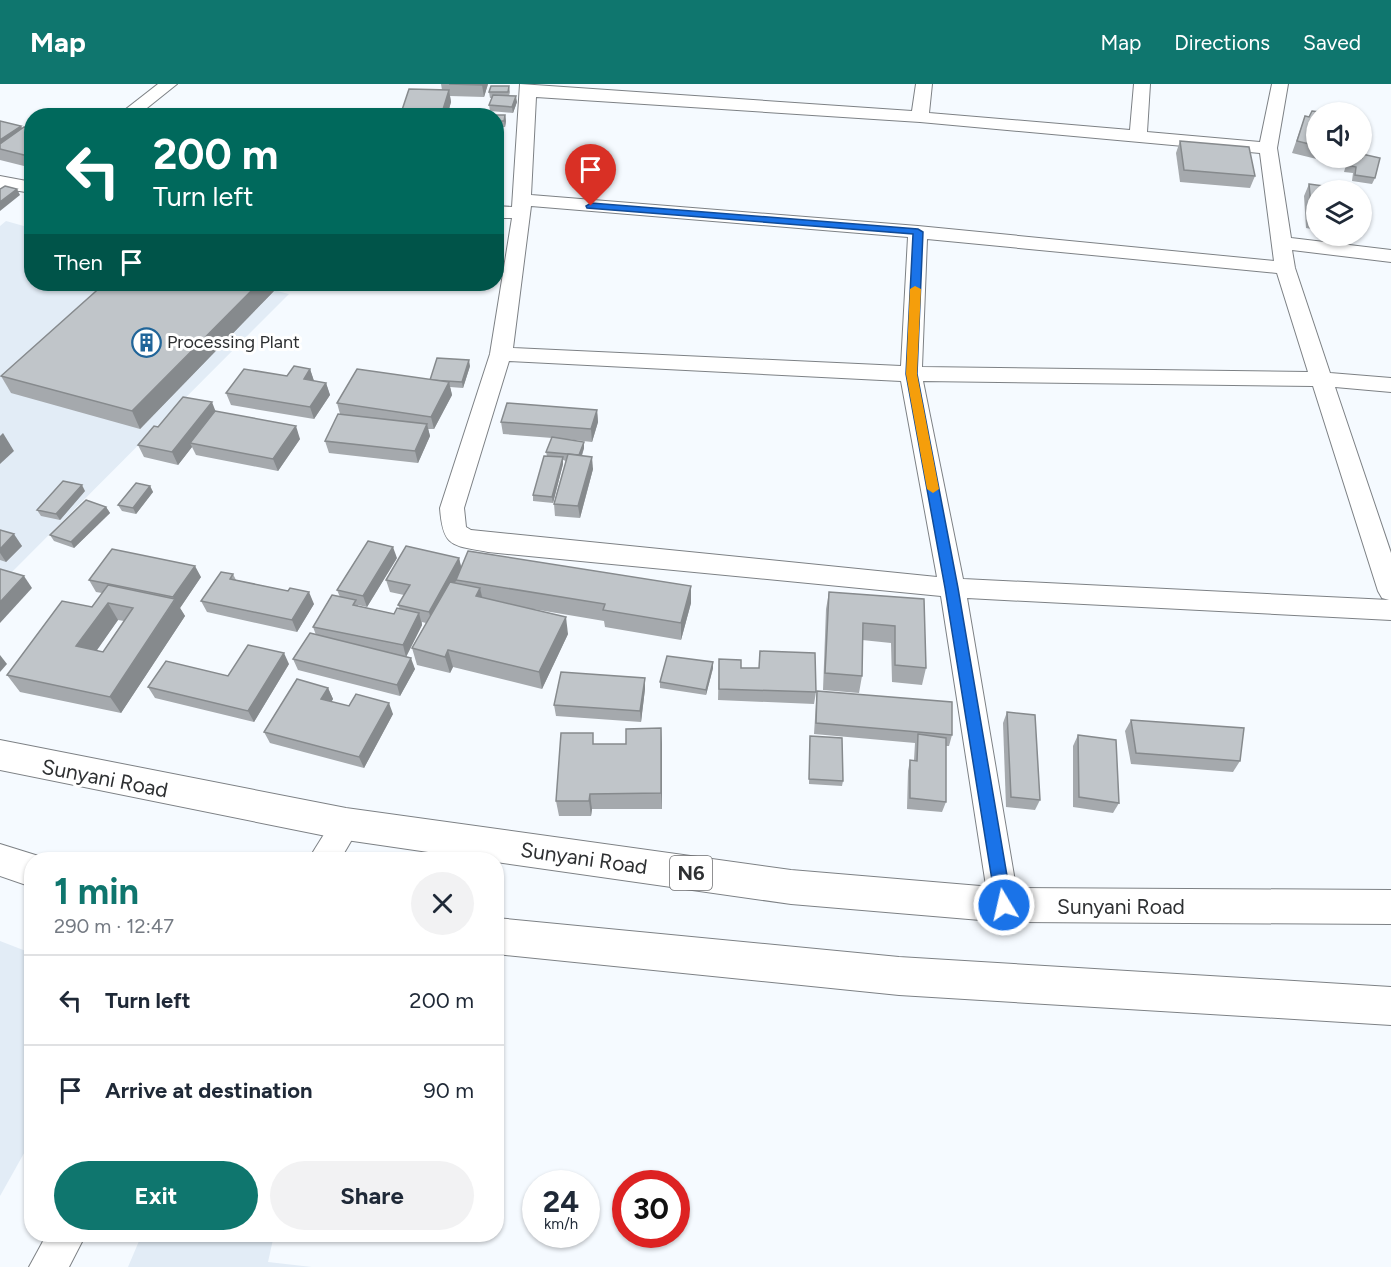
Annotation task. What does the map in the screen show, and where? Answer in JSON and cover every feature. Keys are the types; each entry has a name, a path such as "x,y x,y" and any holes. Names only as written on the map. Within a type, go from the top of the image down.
{"main road":[{"name":"Sunyani Road","path":"0,755 345,824 791,887 1004,905 1391,908"},
{"path":"0,860 24,868"},
{"path":"504,937 899,976 1391,1006"}],"street":[{"path":"136,108 169,84"},
{"path":"920,117 924,84"},
{"path":"1138,137 1142,84"},
{"path":"1280,84 1268,148 1285,268 1391,591"},
{"path":"1268,148 920,117 528,88 521,207 501,354 452,508 454,531 464,538 488,543 952,588 1391,610"},
{"path":"0,182 24,186"},
{"path":"504,210 521,207 918,232 1285,268"},
{"path":"918,232 911,374 952,588 1004,905"},
{"path":"1281,243 1391,256"},
{"path":"501,354 911,374 1320,379 1391,385"},
{"path":"328,852 345,824"},
{"path":"48,1267 63,1242"}],"shaded area":[{"path":"6,221 24,226 24,291 277,291 289,294 0,584 0,226"},
{"path":"0,941 24,950 24,1153 0,1196"},
{"path":"139,1242 272,1242 268,1262 312,1267 128,1267"}],"building":[{"path":"491,86 509,86 508,92 489,92"},
{"path":"409,89 449,90 443,108 403,108"},
{"path":"493,95 516,96 512,107 489,105"},
{"path":"1306,116 1306,143 1297,141"},
{"path":"0,121 21,126 0,140"},
{"path":"24,127 24,155 0,149 0,144"},
{"path":"1180,141 1249,147 1255,176 1184,170"},
{"path":"1372,156 1380,158 1375,178 1355,175 1356,168 1372,168"},
{"path":"5,186 17,189 0,202 0,189"},
{"name":"Processing Plant","path":"96,291 251,291 132,411 1,376"},
{"path":"437,358 469,360 462,382 430,380"},
{"path":"294,366 310,369 304,379 326,383 310,407 226,393 244,369 287,376"},
{"path":"357,369 449,382 431,417 337,403"},
{"path":"183,397 212,402 172,452 138,445 154,426 158,427"},
{"path":"507,403 597,410 591,429 501,422"},
{"path":"215,411 296,426 273,459 190,443"},
{"path":"338,414 427,424 415,451 325,441"},
{"path":"552,437 584,442 579,455 546,452"},
{"path":"568,454 592,457 578,506 554,504"},
{"path":"544,456 563,457 552,497 533,495"},
{"path":"63,481 82,485 56,514 37,510"},
{"path":"136,483 150,486 133,508 118,505"},
{"path":"86,500 106,507 71,542 50,535"},
{"path":"0,530 14,534 0,549"},
{"path":"368,541 393,547 363,596 337,590"},
{"path":"406,546 459,558 429,612 398,605 410,585 386,580"},
{"path":"112,549 195,566 173,597 89,580"},
{"path":"468,551 691,586 681,623 603,610 605,604 456,580"},
{"path":"0,569 24,576 0,602"},
{"path":"221,572 233,574 230,579 288,591 290,588 309,592 292,620 201,601"},
{"path":"450,582 480,588 476,596 566,617 539,672 448,650 445,657 412,648"},
{"path":"108,585 175,599 110,697 7,675 62,601 92,607","holes":["108,603 133,608 103,652 76,646"]},
{"path":"829,592 924,599 926,668 895,665 895,626 863,623 862,676 825,673"},
{"path":"332,595 356,600 353,605 394,614 397,608 419,613 403,645 313,627"},
{"path":"310,633 411,658 397,685 293,659"},
{"path":"248,645 284,653 248,711 148,687 166,661 228,676"},
{"path":"760,651 815,653 816,692 719,689 719,659 741,660 741,668 759,668"},
{"path":"667,656 713,662 706,690 660,682"},
{"path":"561,672 645,678 640,711 554,705"},
{"path":"297,679 328,688 321,699 349,706 356,694 389,703 359,757 264,732"},
{"path":"817,691 952,702 952,735 816,723"},
{"path":"1007,712 1035,715 1040,800 1011,797"},
{"path":"1131,720 1244,728 1240,761 1136,753"},
{"path":"661,728 661,793 590,794 589,801 556,801 561,733 593,733 593,744 626,744 626,729"},
{"path":"918,734 946,738 946,802 910,798 910,760 917,761"},
{"path":"1078,735 1116,740 1119,803 1079,797"},
{"path":"810,736 842,738 843,781 809,779"}],"slow traffic":[{"path":"915,289 911,374 933,489"}],"place":[{"name":"Processing Plant","path":"146,342"}],"route":[{"path":"591,206 918,232 911,374 952,588 1004,905"}]}
